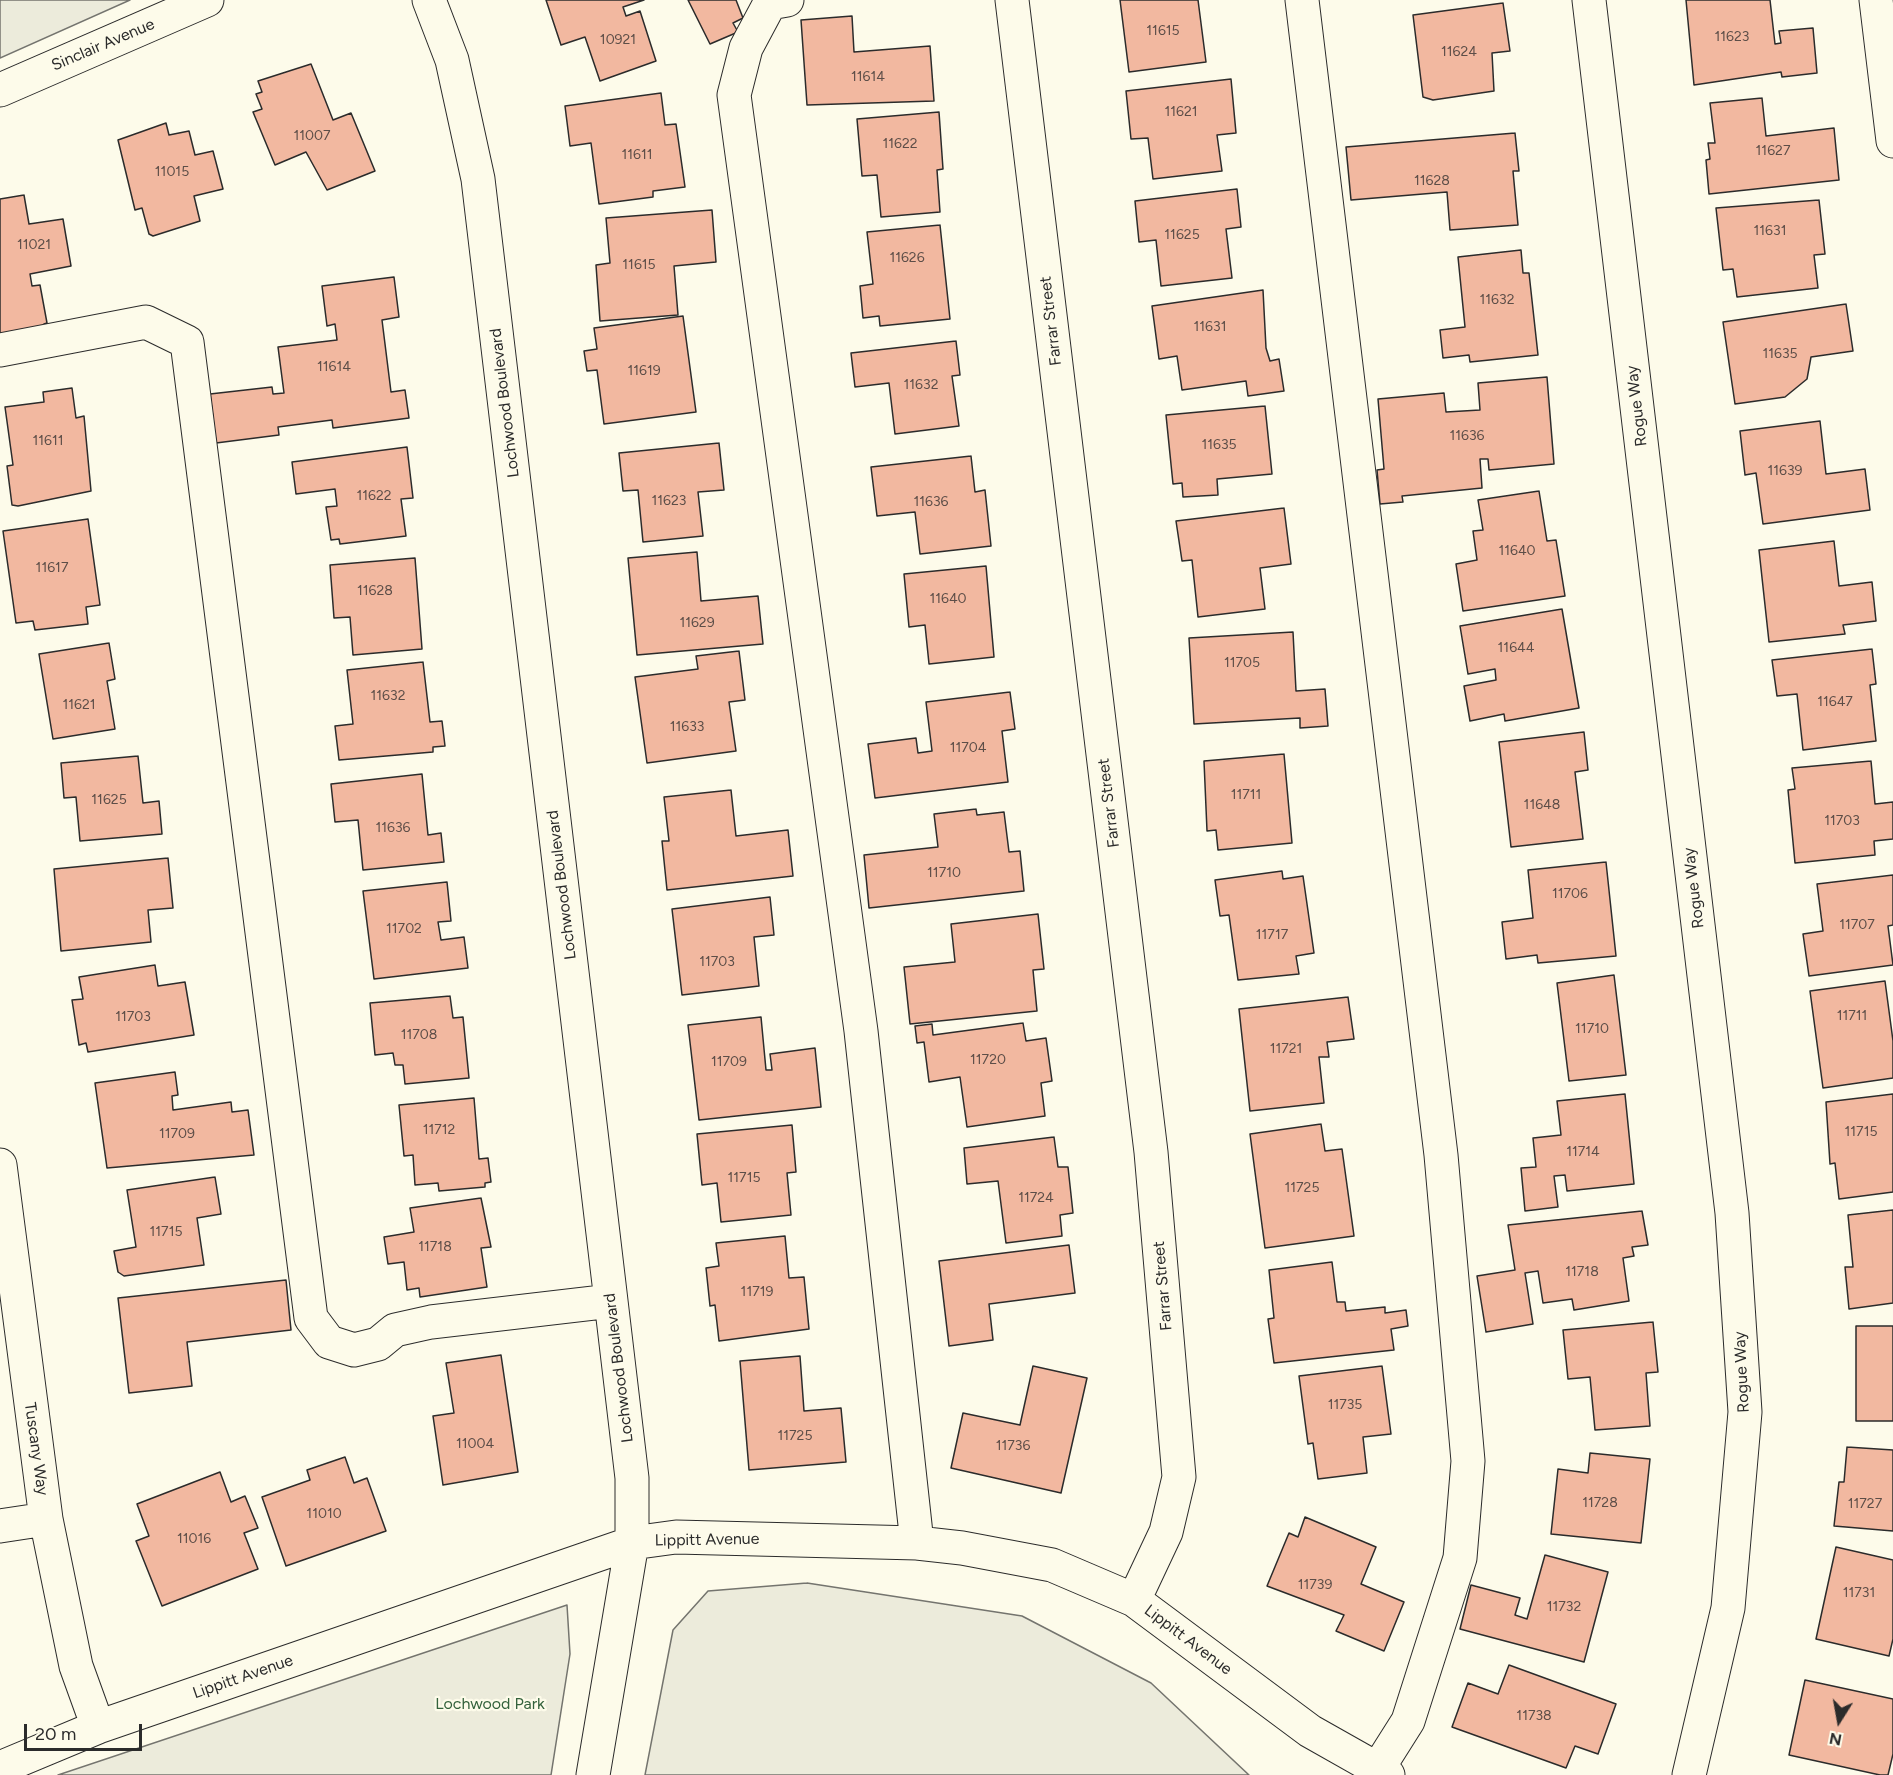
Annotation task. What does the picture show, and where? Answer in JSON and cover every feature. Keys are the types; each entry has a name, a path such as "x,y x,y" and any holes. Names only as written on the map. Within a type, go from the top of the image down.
{"street":[{"name":"Sinclair Avenue","path":"0,90 207,0"},
{"name":"Lochwood Boulevard","path":"429,0 452,60 478,179 632,1478 632,1543 593,1775"},
{"path":"787,0 770,3 746,48 734,95 861,1031 917,1543"},
{"name":"Farrar Street","path":"1012,0 1152,1152 1179,1477 1166,1532 1134,1600"},
{"path":"1302,0 1442,1155 1468,1461 1460,1558 1408,1721 1383,1773"},
{"name":"Rogue Way","path":"1589,0 1732,1213 1745,1412 1728,1608 1689,1775"},
{"path":"1876,0 1893,141"},
{"path":"0,350 146,322 187,342 311,1318 329,1342 354,1350 378,1344 395,1330 431,1322 611,1301"},
{"name":"Tuscany Way","path":"0,1165 46,1519 75,1666 98,1727"},
{"path":"0,1526 46,1519"},
{"name":"Lippitt Avenue","path":"0,1768 98,1727 632,1543 676,1537 917,1543 962,1548 1052,1564 1134,1600 1310,1731 1383,1773"}],"green space":[{"path":"0,0 130,0 0,58"},
{"path":"807,1583 1022,1616 1151,1683 1249,1775 645,1775 673,1630 708,1591"},
{"name":"Lochwood Park","path":"567,1605 570,1654 551,1775 58,1775"}],"building":[{"path":"546,0 644,0 623,7 626,16 640,11 656,61 600,81 585,37 561,45"},
{"path":"688,0 736,0 743,18 733,23 738,32 710,44"},
{"path":"1120,0 1198,0 1206,62 1129,72"},
{"path":"1686,0 1770,0 1775,44 1781,43 1779,31 1813,28 1817,73 1782,77 1781,72 1694,85"},
{"path":"1503,3 1510,51 1492,53 1494,91 1433,100 1423,97 1413,15"},
{"path":"852,16 854,52 930,46 934,101 807,105 801,20"},
{"path":"311,64 333,120 351,113 375,171 327,190 306,152 275,165 253,112 262,109 256,94 262,92 258,81"},
{"path":"1231,79 1236,133 1217,135 1222,171 1153,179 1148,138 1131,139 1126,91"},
{"path":"661,93 665,125 676,124 685,187 653,191 653,197 599,204 591,143 570,146 565,106"},
{"path":"1762,98 1766,136 1834,128 1839,180 1709,194 1706,160 1710,159 1708,143 1715,143 1710,103"},
{"path":"939,112 943,169 937,170 940,212 881,217 877,175 862,176 857,119"},
{"path":"166,123 169,135 189,131 195,155 213,151 223,189 194,196 200,221 153,236 149,234 142,208 135,210 118,140"},
{"path":"1515,133 1519,171 1513,171 1518,225 1450,230 1447,192 1351,200 1346,147"},
{"path":"1237,189 1241,227 1226,229 1232,278 1161,286 1156,240 1139,242 1135,201"},
{"path":"24,195 29,224 63,219 71,266 30,274 32,286 40,285 47,323 44,324 44,329 0,336 0,199"},
{"path":"1819,200 1825,254 1814,255 1818,288 1737,297 1733,269 1723,270 1716,208"},
{"path":"712,210 716,262 674,266 678,315 600,321 596,265 610,263 606,218"},
{"path":"940,225 950,319 880,326 879,316 863,318 860,286 873,284 867,232"},
{"path":"1521,250 1523,273 1529,273 1538,355 1470,362 1469,355 1443,358 1440,330 1465,327 1458,257"},
{"path":"394,277 399,317 382,320 391,392 405,390 409,418 333,428 332,420 278,427 279,435 216,443 210,394 272,387 273,394 284,393 278,347 337,340 335,324 327,326 322,286"},
{"path":"1263,290 1266,348 1270,361 1279,359 1284,391 1248,396 1246,381 1182,390 1177,356 1159,359 1152,306"},
{"path":"1846,304 1853,351 1811,357 1807,379 1785,397 1735,404 1723,322"},
{"path":"683,316 696,412 604,424 597,370 587,371 584,351 597,349 594,328"},
{"path":"956,341 960,375 952,376 959,426 895,434 889,383 855,387 851,353"},
{"path":"1547,377 1554,464 1489,470 1488,459 1480,459 1482,488 1402,496 1403,502 1380,504 1377,470 1384,469 1378,399 1444,393 1446,412 1480,410 1478,383"},
{"path":"72,388 76,418 84,416 91,491 18,506 12,505 7,466 13,465 5,407 44,402 43,392"},
{"path":"1265,406 1272,474 1217,479 1218,495 1183,497 1182,483 1173,484 1166,415"},
{"path":"1820,421 1826,474 1865,469 1870,510 1763,524 1756,473 1745,475 1740,431"},
{"path":"719,443 724,490 698,492 703,536 643,542 638,490 623,491 619,453"},
{"path":"407,447 413,498 401,499 406,536 340,544 339,539 331,540 326,507 337,506 335,489 296,494 292,462"},
{"path":"971,456 975,492 985,490 991,546 920,554 915,512 877,516 871,467"},
{"path":"1539,491 1547,541 1556,540 1565,596 1463,611 1456,564 1477,560 1473,531 1483,530 1478,500"},
{"path":"1284,508 1291,564 1260,568 1265,609 1198,617 1192,560 1182,561 1176,521"},
{"path":"88,519 100,605 86,607 88,624 35,630 33,621 16,623 3,531"},
{"path":"1834,541 1839,586 1872,582 1876,621 1843,625 1845,634 1769,642 1759,550"},
{"path":"697,552 701,601 758,596 763,644 637,655 628,558"},
{"path":"415,558 422,649 353,655 350,617 334,618 330,565"},
{"path":"986,566 994,657 929,664 925,625 909,627 904,574"},
{"path":"1562,609 1579,708 1505,721 1504,714 1470,721 1464,686 1496,680 1495,669 1468,674 1460,626"},
{"path":"1293,632 1296,691 1325,689 1328,726 1300,728 1300,718 1194,724 1189,638"},
{"path":"109,643 115,679 107,681 115,729 53,739 39,654"},
{"path":"1872,649 1876,684 1870,685 1876,741 1803,750 1797,694 1777,696 1772,660"},
{"path":"739,651 745,700 729,702 736,751 647,763 635,677 698,669 696,656"},
{"path":"423,662 430,722 442,721 445,746 433,747 433,752 339,760 335,726 353,724 347,670"},
{"path":"1010,692 1015,729 1002,731 1008,782 875,798 868,744 916,738 918,753 932,751 926,702"},
{"path":"1584,732 1588,770 1575,772 1583,839 1511,847 1499,742"},
{"path":"1284,754 1292,843 1218,850 1216,830 1207,831 1204,761"},
{"path":"138,756 143,803 159,801 162,834 80,841 76,797 64,798 61,763"},
{"path":"1871,761 1875,804 1893,802 1893,839 1874,841 1875,855 1795,863 1788,790 1795,789 1792,768"},
{"path":"422,774 428,835 441,833 444,862 363,870 358,820 335,822 331,784"},
{"path":"731,790 736,836 788,830 793,876 667,890 662,841 669,841 664,797"},
{"path":"976,809 977,815 1004,812 1009,852 1020,851 1024,891 869,908 864,855 938,847 934,814"},
{"path":"168,858 173,908 148,910 151,942 61,951 54,869"},
{"path":"1606,862 1616,956 1538,963 1537,955 1506,959 1502,922 1533,918 1528,870"},
{"path":"1282,871 1283,879 1303,876 1314,953 1296,956 1299,974 1238,980 1229,915 1220,916 1215,880"},
{"path":"1893,875 1893,925 1888,926 1893,965 1809,976 1803,934 1823,931 1817,884"},
{"path":"447,882 451,921 438,922 441,940 464,937 468,968 374,979 363,891"},
{"path":"770,897 774,935 754,937 759,986 682,995 672,909"},
{"path":"1038,914 1044,969 1033,970 1037,1011 910,1024 904,967 955,962 951,924"},
{"path":"155,965 158,986 185,982 194,1035 88,1052 86,1043 79,1045 72,1000 83,999 79,977"},
{"path":"1614,975 1626,1075 1569,1081 1557,983"},
{"path":"1885,981 1893,1041 1893,1078 1823,1088 1810,991"},
{"path":"450,996 453,1018 463,1017 469,1078 405,1084 403,1065 395,1065 393,1053 375,1055 370,1003"},
{"path":"1348,997 1354,1039 1327,1042 1329,1057 1319,1057 1324,1103 1250,1111 1239,1009"},
{"path":"761,1017 766,1070 772,1070 770,1054 815,1048 821,1107 699,1120 688,1025"},
{"path":"1023,1023 1026,1041 1046,1038 1052,1081 1041,1083 1045,1116 967,1127 960,1077 929,1082 924,1042 917,1043 915,1026 932,1024 933,1035"},
{"path":"175,1072 178,1095 172,1096 173,1110 231,1102 232,1112 248,1110 254,1155 107,1168 95,1083"},
{"path":"1625,1094 1634,1184 1567,1191 1565,1175 1554,1176 1558,1207 1525,1211 1521,1168 1536,1167 1533,1138 1561,1135 1557,1101"},
{"path":"1893,1094 1893,1192 1839,1199 1835,1163 1830,1164 1826,1102"},
{"path":"474,1098 479,1159 488,1158 491,1182 485,1183 485,1187 439,1191 438,1183 415,1185 413,1155 404,1156 399,1105"},
{"path":"1321,1124 1325,1151 1342,1149 1354,1236 1265,1248 1250,1134"},
{"path":"792,1125 796,1172 787,1173 791,1215 721,1222 717,1183 702,1185 697,1134"},
{"path":"1054,1137 1058,1167 1068,1167 1073,1213 1060,1215 1062,1236 1006,1243 998,1181 967,1184 964,1148"},
{"path":"215,1177 221,1214 197,1218 204,1265 124,1276 118,1272 114,1251 136,1247 127,1190"},
{"path":"481,1198 491,1247 481,1248 487,1287 420,1297 419,1288 407,1290 404,1262 388,1264 384,1237 414,1232 410,1208"},
{"path":"1893,1210 1893,1303 1849,1309 1845,1267 1853,1267 1848,1215"},
{"path":"1642,1211 1648,1245 1632,1247 1634,1256 1623,1258 1629,1301 1574,1310 1572,1299 1543,1303 1538,1271 1525,1273 1533,1324 1486,1332 1477,1276 1515,1270 1508,1225"},
{"path":"785,1236 789,1278 804,1277 809,1329 719,1341 715,1305 710,1306 706,1268 719,1266 716,1243"},
{"path":"1069,1245 1075,1293 989,1304 993,1340 949,1346 939,1261"},
{"path":"1332,1262 1337,1302 1345,1302 1346,1311 1385,1307 1385,1313 1406,1310 1408,1326 1391,1329 1394,1350 1274,1363 1268,1319 1274,1318 1269,1270"},
{"path":"286,1280 291,1330 187,1342 192,1386 129,1393 118,1298"},
{"path":"1653,1322 1658,1372 1646,1373 1650,1426 1595,1430 1590,1377 1568,1379 1563,1330"},
{"path":"1856,1326 1893,1326 1893,1421 1856,1421"},
{"path":"501,1355 518,1472 443,1485 433,1416 454,1413 446,1363"},
{"path":"800,1356 804,1411 841,1408 846,1462 749,1470 740,1361"},
{"path":"1033,1366 1087,1378 1061,1493 951,1468 963,1413 1020,1425"},
{"path":"1382,1366 1391,1434 1363,1437 1367,1473 1318,1479 1313,1443 1308,1444 1299,1376"},
{"path":"1847,1447 1893,1450 1893,1531 1834,1526 1839,1482 1844,1482"},
{"path":"1590,1453 1650,1459 1641,1543 1551,1534 1558,1469 1588,1473"},
{"path":"345,1457 354,1483 367,1478 386,1531 286,1566 262,1497 310,1480 307,1470"},
{"path":"220,1472 231,1502 245,1496 258,1528 244,1533 258,1569 162,1606 136,1541 149,1536 137,1504"},
{"path":"1305,1517 1376,1547 1361,1584 1404,1602 1384,1651 1336,1631 1344,1615 1267,1586 1289,1533 1298,1537"},
{"path":"1836,1547 1893,1560 1893,1639 1889,1656 1816,1639"},
{"path":"1545,1555 1608,1572 1584,1662 1460,1629 1471,1585 1520,1598 1515,1615 1527,1619"},
{"path":"1509,1665 1616,1704 1598,1754 1575,1746 1566,1768 1452,1727 1468,1683 1498,1694"},
{"path":"1805,1680 1893,1699 1893,1754 1888,1775 1789,1755"}]}
